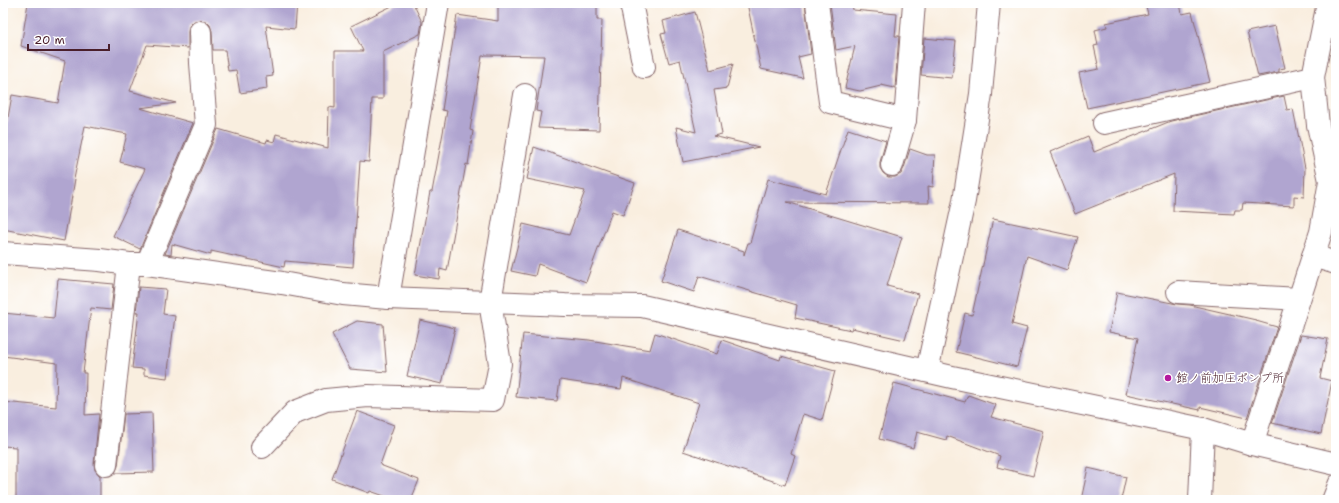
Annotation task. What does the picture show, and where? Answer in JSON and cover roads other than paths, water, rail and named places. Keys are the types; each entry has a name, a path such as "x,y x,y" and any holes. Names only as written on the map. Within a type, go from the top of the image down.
{"street":[{"path":"388,298 438,3"},
{"path":"631,3 644,67"},
{"path":"817,3 830,102 905,120"},
{"path":"892,165 905,120 914,3"},
{"path":"927,371 964,201 981,94 989,3"},
{"path":"1252,444 1321,232 1333,181 1318,125 1313,77 1328,3"},
{"path":"106,465 138,264 206,125 200,32"},
{"path":"1104,123 1313,77"},
{"path":"262,447 295,412 326,400 368,396 493,400 500,364 490,302 525,95"},
{"path":"3,253 138,264 282,283 343,294 388,298 642,306 952,377 1203,429 1252,444 1336,464"},
{"path":"1313,256 1336,263"},
{"path":"1178,292 1299,299"},
{"path":"1200,500 1203,429"}],"lane":[{"path":"1329,500 1336,482"}],"place":[{"name":"館ノ前加圧ポンプ所","path":"1168,378"}]}
